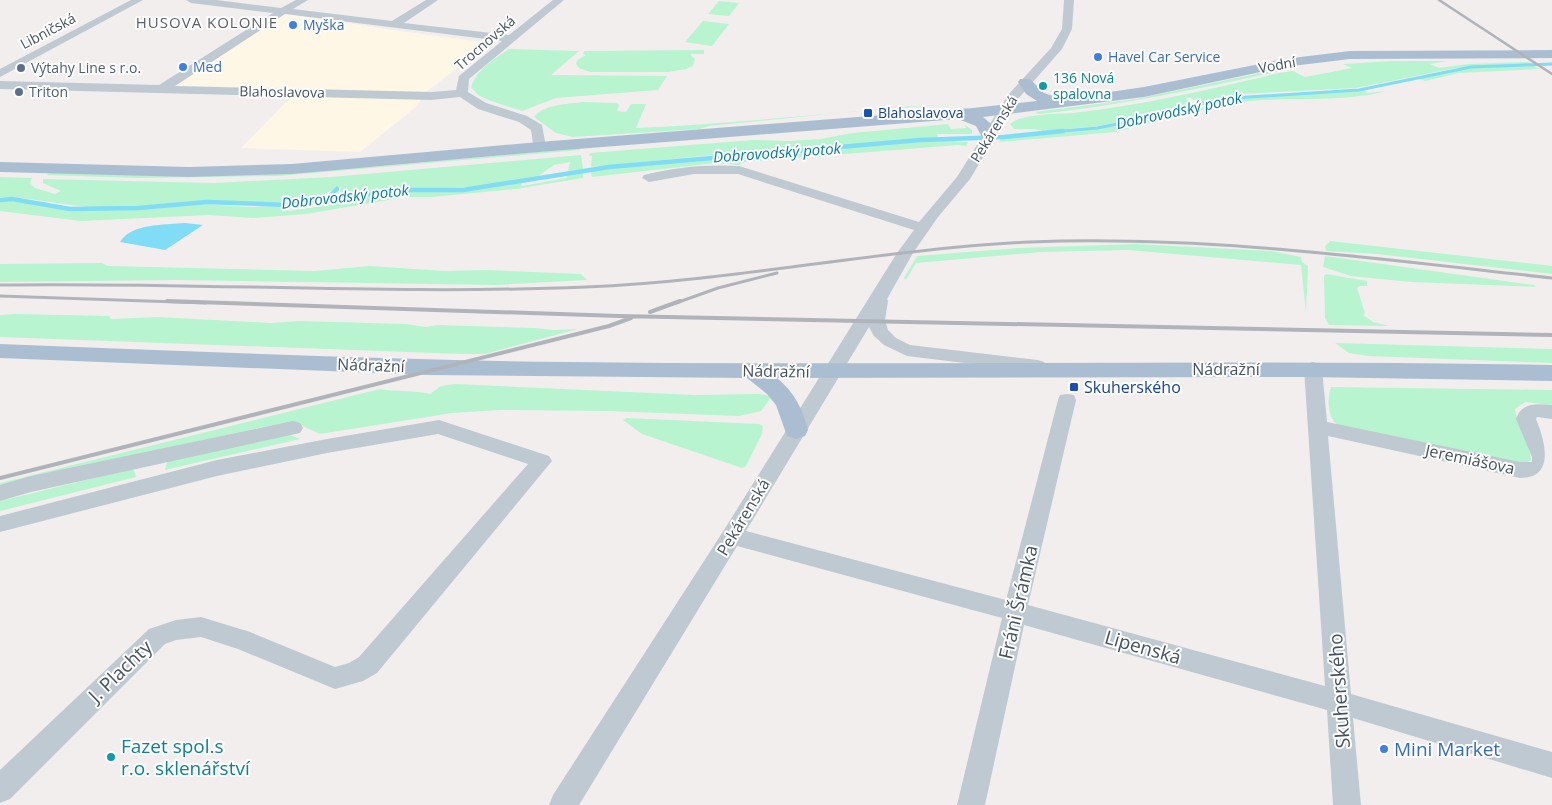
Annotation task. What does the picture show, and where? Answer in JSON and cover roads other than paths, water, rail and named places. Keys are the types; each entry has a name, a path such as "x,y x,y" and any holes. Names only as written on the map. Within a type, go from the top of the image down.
{"main road":[{"name":"Vodní","path":"1004,109 1066,103 1144,92 1284,63 1350,55 1552,54"},
{"path":"1025,82 1029,90 1040,97 1066,103"},
{"path":"0,167 144,171 292,169 1004,109"},
{"path":"955,114 974,118 984,125 989,134"},
{"name":"Nádražní","path":"0,351 442,368 832,371 1313,368 1552,374"},
{"path":"750,370 783,396 792,412 796,430"}],"street":[{"name":"Libničská","path":"0,74 138,0"},
{"path":"191,0 511,39"},
{"path":"162,89 303,0"},
{"path":"394,25 432,0"},
{"name":"Trocnovská","path":"462,93 464,78 559,0"},
{"name":"Pekárenská","path":"563,805 732,536 832,371 882,293 905,252 922,228 963,179 1004,109 1025,82 1056,49 1068,29 1069,0"},
{"name":"Blahoslavova","path":"0,85 431,96 462,93"},
{"path":"462,93 482,106 530,123 537,128 539,147"},
{"path":"649,178 684,170 714,168 739,170 922,228"},
{"path":"882,293 876,317 876,327 882,336 893,344 907,350 1069,370"},
{"name":"Skuherského","path":"1313,368 1348,805"},
{"name":"Fráni Šrámka","path":"971,805 1015,612 1067,400"},
{"name":"Jeremiášova","path":"1318,427 1520,470 1533,470 1542,466 1542,457 1526,419 1528,413 1535,410 1552,412"},
{"path":"0,493 31,484 293,428"},
{"path":"0,524 217,468 303,450 439,428 542,461 368,664 354,673"},
{"path":"143,487 151,458"},
{"name":"Lipenská","path":"732,536 1015,612 1341,703 1552,765"},
{"name":"J. Plachty","path":"0,789 157,636 176,630 201,627 258,646 335,678 354,673"}],"water":[{"path":"185,223 203,225 165,250 120,242 132,231 140,228"}],"waterway":[{"name":"Dobrovodský potok","path":"1051,132 1097,128 1138,120 1203,103 1233,98 1359,90 1471,67 1552,64"},
{"name":"Dobrovodský potok","path":"326,200 398,190 463,190 609,167 920,140 1004,137 1063,131"},
{"path":"326,200 337,189"},
{"name":"Dobrovodský potok","path":"0,200 12,199 70,209 138,208 207,202 288,205 326,200"}],"railway":[{"path":"1439,0 1552,74"},
{"path":"0,285 146,285 440,290 586,287 642,284 974,246 1030,242 1095,241 1161,242 1291,250 1552,278"},
{"path":"676,303 718,288 777,273"},
{"path":"0,296 206,303"},
{"path":"167,301 619,316 1552,335"},
{"path":"650,312 680,301"},
{"path":"0,478 609,326 631,318"}],"place":[{"name":"Myška","path":"293,25"},
{"name":"Havel Car Service","path":"1098,57"},
{"name":"Med","path":"183,67"},
{"name":"Výtahy Line s r.o.","path":"21,68"},
{"name":"136 Nová spalovna","path":"1043,86"},
{"name":"Triton","path":"19,92"},
{"name":"Blahoslavova","path":"868,113"},
{"name":"Skuherského","path":"1074,387"},
{"name":"Mini Market","path":"1384,749"},
{"name":"Fazet spol.s r.o. sklenářství","path":"111,757"}],"district":[{"name":"HUSOVA KOLONIE","path":"207,23"}]}
